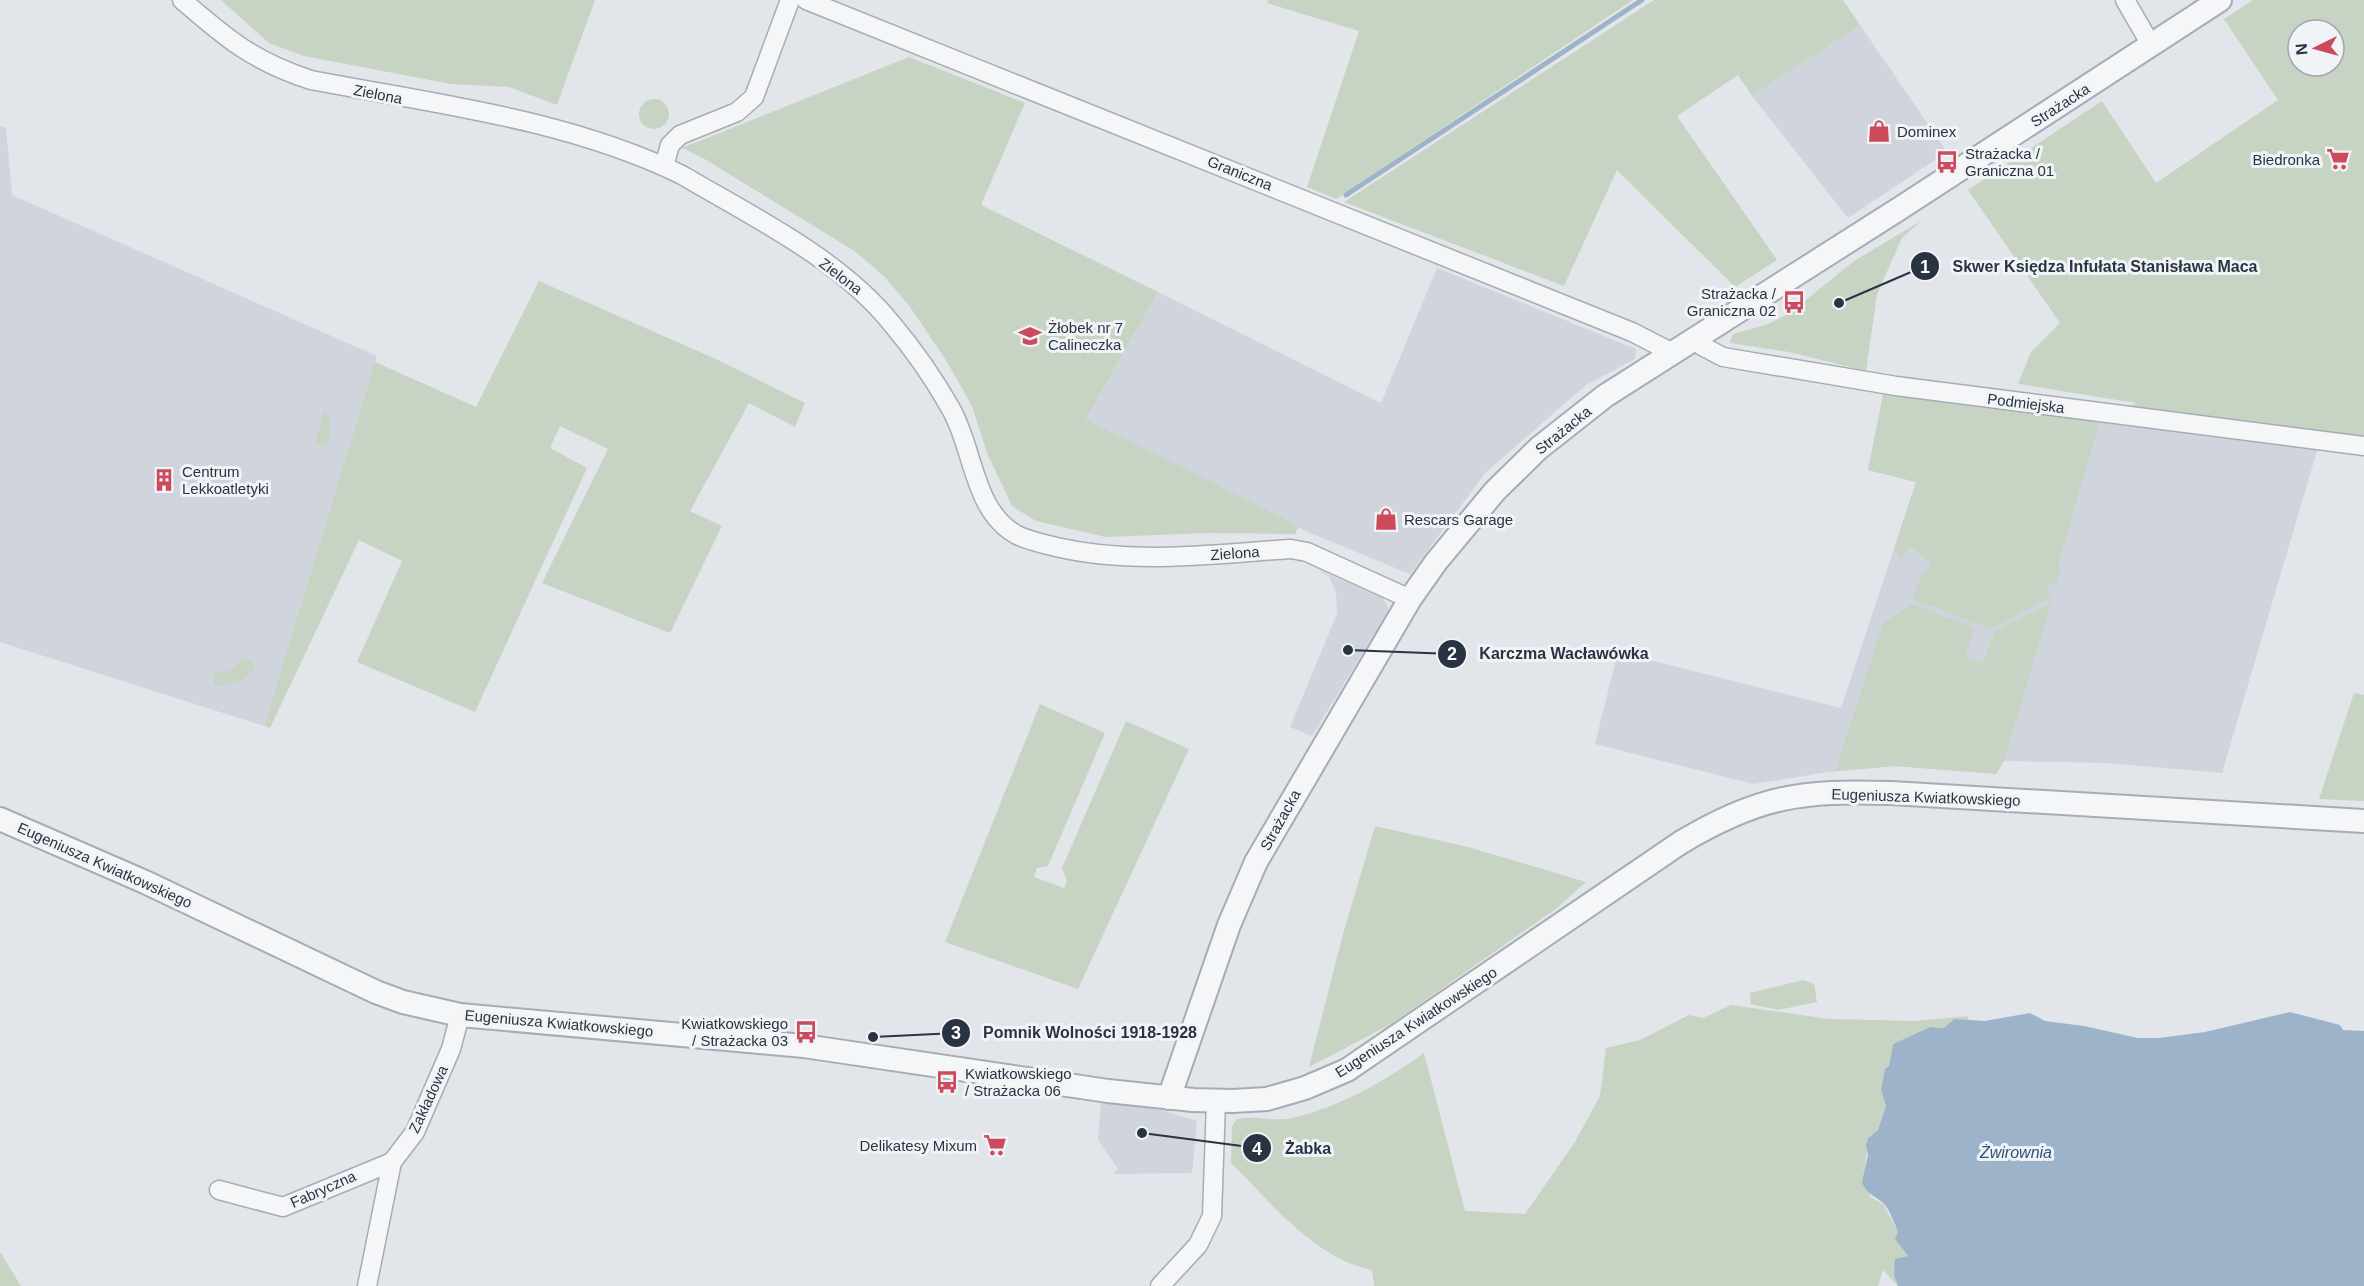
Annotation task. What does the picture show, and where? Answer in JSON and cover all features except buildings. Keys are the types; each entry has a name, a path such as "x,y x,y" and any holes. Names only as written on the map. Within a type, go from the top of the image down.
{"street":[{"name":"Zielona","path":"182,0 233,44 278,70 311,80 568,133 621,149 664,166 752,216 835,269 878,307 928,373 952,411 985,501 999,521 1017,535 1081,553 1115,557 1156,558 1291,549 1307,552 1410,599"},
{"path":"664,166 670,145 680,135 737,112 754,97 790,0"},
{"name":"Graniczna","path":"806,0 1632,332 1671,352"},
{"path":"2125,0 2151,45"},
{"name":"Strażacka","path":"1169,1098 1229,925 1256,862 1410,599 1465,525 1539,448 1605,396 2220,0"},
{"name":"Podmiejska","path":"1695,339 1702,346 1723,357 1886,385 2364,446"},
{"name":"Eugeniusza Kwiatkowskiego","path":"0,819 126,873 376,992 403,1002 460,1015 804,1046 1169,1098 1216,1101 1248,1101 1277,1096 1326,1080 1347,1070 1680,843 1719,819 1771,800 1843,791 2364,821"},
{"name":"Zakładowa","path":"367,1286 392,1162 415,1132 450,1049 460,1015"},
{"path":"1160,1286 1198,1245 1212,1216 1216,1101"},
{"name":"Fabryczna","path":"219,1190 283,1207 392,1162"}],"shaded area":[{"path":"1860,25 1947,152 1848,218 1752,96"},
{"path":"0,126 6,128 12,195 377,356 264,726 0,642"},
{"path":"1437,268 1636,349 1635,359 1586,385 1486,472 1410,574 1308,532 1086,419 1158,292 1381,403"},
{"path":"1884,390 2319,444 2222,773 2108,763 2004,761 1996,774 1895,766 1828,772 1753,784 1595,744 1618,652 1841,708 1916,482 1868,470"},
{"path":"1319,570 1383,598 1389,610 1312,736 1290,727 1337,614 1336,592 1329,577"},
{"path":"1101,1102 1161,1110 1197,1121 1192,1173 1114,1174 1118,1169 1098,1140"}],"green space":[{"path":"221,0 595,0 557,105 509,87 451,84 304,56 269,43"},
{"path":"1268,0 1633,0 1336,199 1307,187 1359,31 1267,3"},
{"path":"1654,0 1843,0 1860,25 1752,96 1738,75 1677,116 1777,260 1735,287 1617,170 1564,286 1344,202"},
{"path":"2253,0 2364,0 2364,439 2124,410 2136,403 2018,384 2031,352 2060,323 1968,190 2102,101 2156,183 2278,100 2224,19"},
{"path":"909,57 1025,103 981,205 1158,292 1086,419 1299,526 1295,534 1208,533 1106,537 1036,521 1012,506 987,453 972,406 946,360 910,307 884,276 856,252 703,158 682,148"},
{"path":"654,99 665,103 669,114 665,125 654,129 643,125 639,114 643,103"},
{"path":"1921,221 1902,238 1877,294 1866,371 1789,352 1730,343 1733,334 1768,324 1790,313 1854,261"},
{"path":"539,281 718,360 805,403 795,427 749,403 690,511 722,526 670,633 542,583 608,449 560,426 550,448 587,468 475,712 357,662 402,561 359,540 270,728 264,726 375,362 476,407"},
{"path":"1884,390 2101,417 2058,565 2061,570 2056,583 2046,586 2052,596 1991,629 1913,599 1921,576 1932,565 1911,546 1901,558 1894,549 1916,482 1868,470"},
{"path":"325,409 330,422 328,443 324,446 315,443"},
{"path":"2051,603 2004,761 1996,774 1895,766 1835,771 1884,622 1912,604 1974,628 1966,656 1983,663 1995,631"},
{"path":"245,658 255,665 248,675 231,684 213,685 214,672 229,671"},
{"path":"2354,693 2364,695 2364,801 2319,799"},
{"path":"1040,704 1105,733 1048,866 1037,868 1034,877 1064,888 1067,881 1062,868 1126,721 1189,749 1078,989 945,942"},
{"path":"1375,826 1468,847 1586,882 1557,908 1391,1024 1309,1067 1343,934"},
{"path":"1803,980 1814,984 1817,1002 1778,1010 1751,1004 1750,993"},
{"path":"1731,1005 1829,1019 1916,1021 1968,1016 1968,1022 1954,1019 1944,1028 1930,1027 1893,1044 1889,1066 1885,1069 1881,1089 1886,1106 1878,1130 1868,1138 1865,1168 1870,1197 1883,1204 1898,1232 1896,1239 1908,1256 1894,1275 1898,1286 1883,1270 1878,1286 1374,1286 1372,1270 1351,1264 1331,1254 1313,1241 1278,1211 1231,1163 1232,1126 1237,1119 1285,1119 1327,1107 1378,1083 1424,1053 1465,1211 1525,1214 1575,1142 1600,1096 1606,1048 1640,1040 1689,1015 1703,1018"},
{"path":"0,1252 21,1286 0,1286"}],"water":[{"name":"Żwirownia","path":"2290,1012 2340,1025 2343,1030 2364,1031 2364,1286 1898,1286 1894,1275 1895,1259 1908,1256 1895,1239 1898,1232 1887,1208 1866,1190 1862,1182 1868,1155 1866,1146 1868,1138 1878,1130 1886,1106 1881,1089 1885,1069 1889,1066 1893,1044 1930,1027 1944,1028 1954,1019 1985,1021 2030,1013 2045,1021 2084,1026 2138,1038 2159,1038 2205,1032"}],"waterway":[{"path":"1346,195 1642,0"}],"place":[{"name":"Dominex","path":"1879,131"},
{"name":"Biedronka","path":"2338,159"},
{"name":"Strażacka / Graniczna 01","path":"1947,162"},
{"name":"Strażacka / Graniczna 02","path":"1794,302"},
{"name":"Skwer Księdza Infułata Stanisława Maca","path":"1839,303"},
{"name":"Żłobek nr 7 Calineczka","path":"1030,336"},
{"name":"Centrum Lekkoatletyki","path":"164,480"},
{"name":"Rescars Garage","path":"1386,519"},
{"name":"Karczma Wacławówka","path":"1348,650"},
{"name":"Kwiatkowskiego / Strażacka 03","path":"806,1032"},
{"name":"Pomnik Wolności 1918-1928","path":"873,1037"},
{"name":"Kwiatkowskiego / Strażacka 06","path":"947,1082"},
{"name":"Żabka","path":"1142,1133"},
{"name":"Delikatesy Mixum","path":"995,1145"}]}
